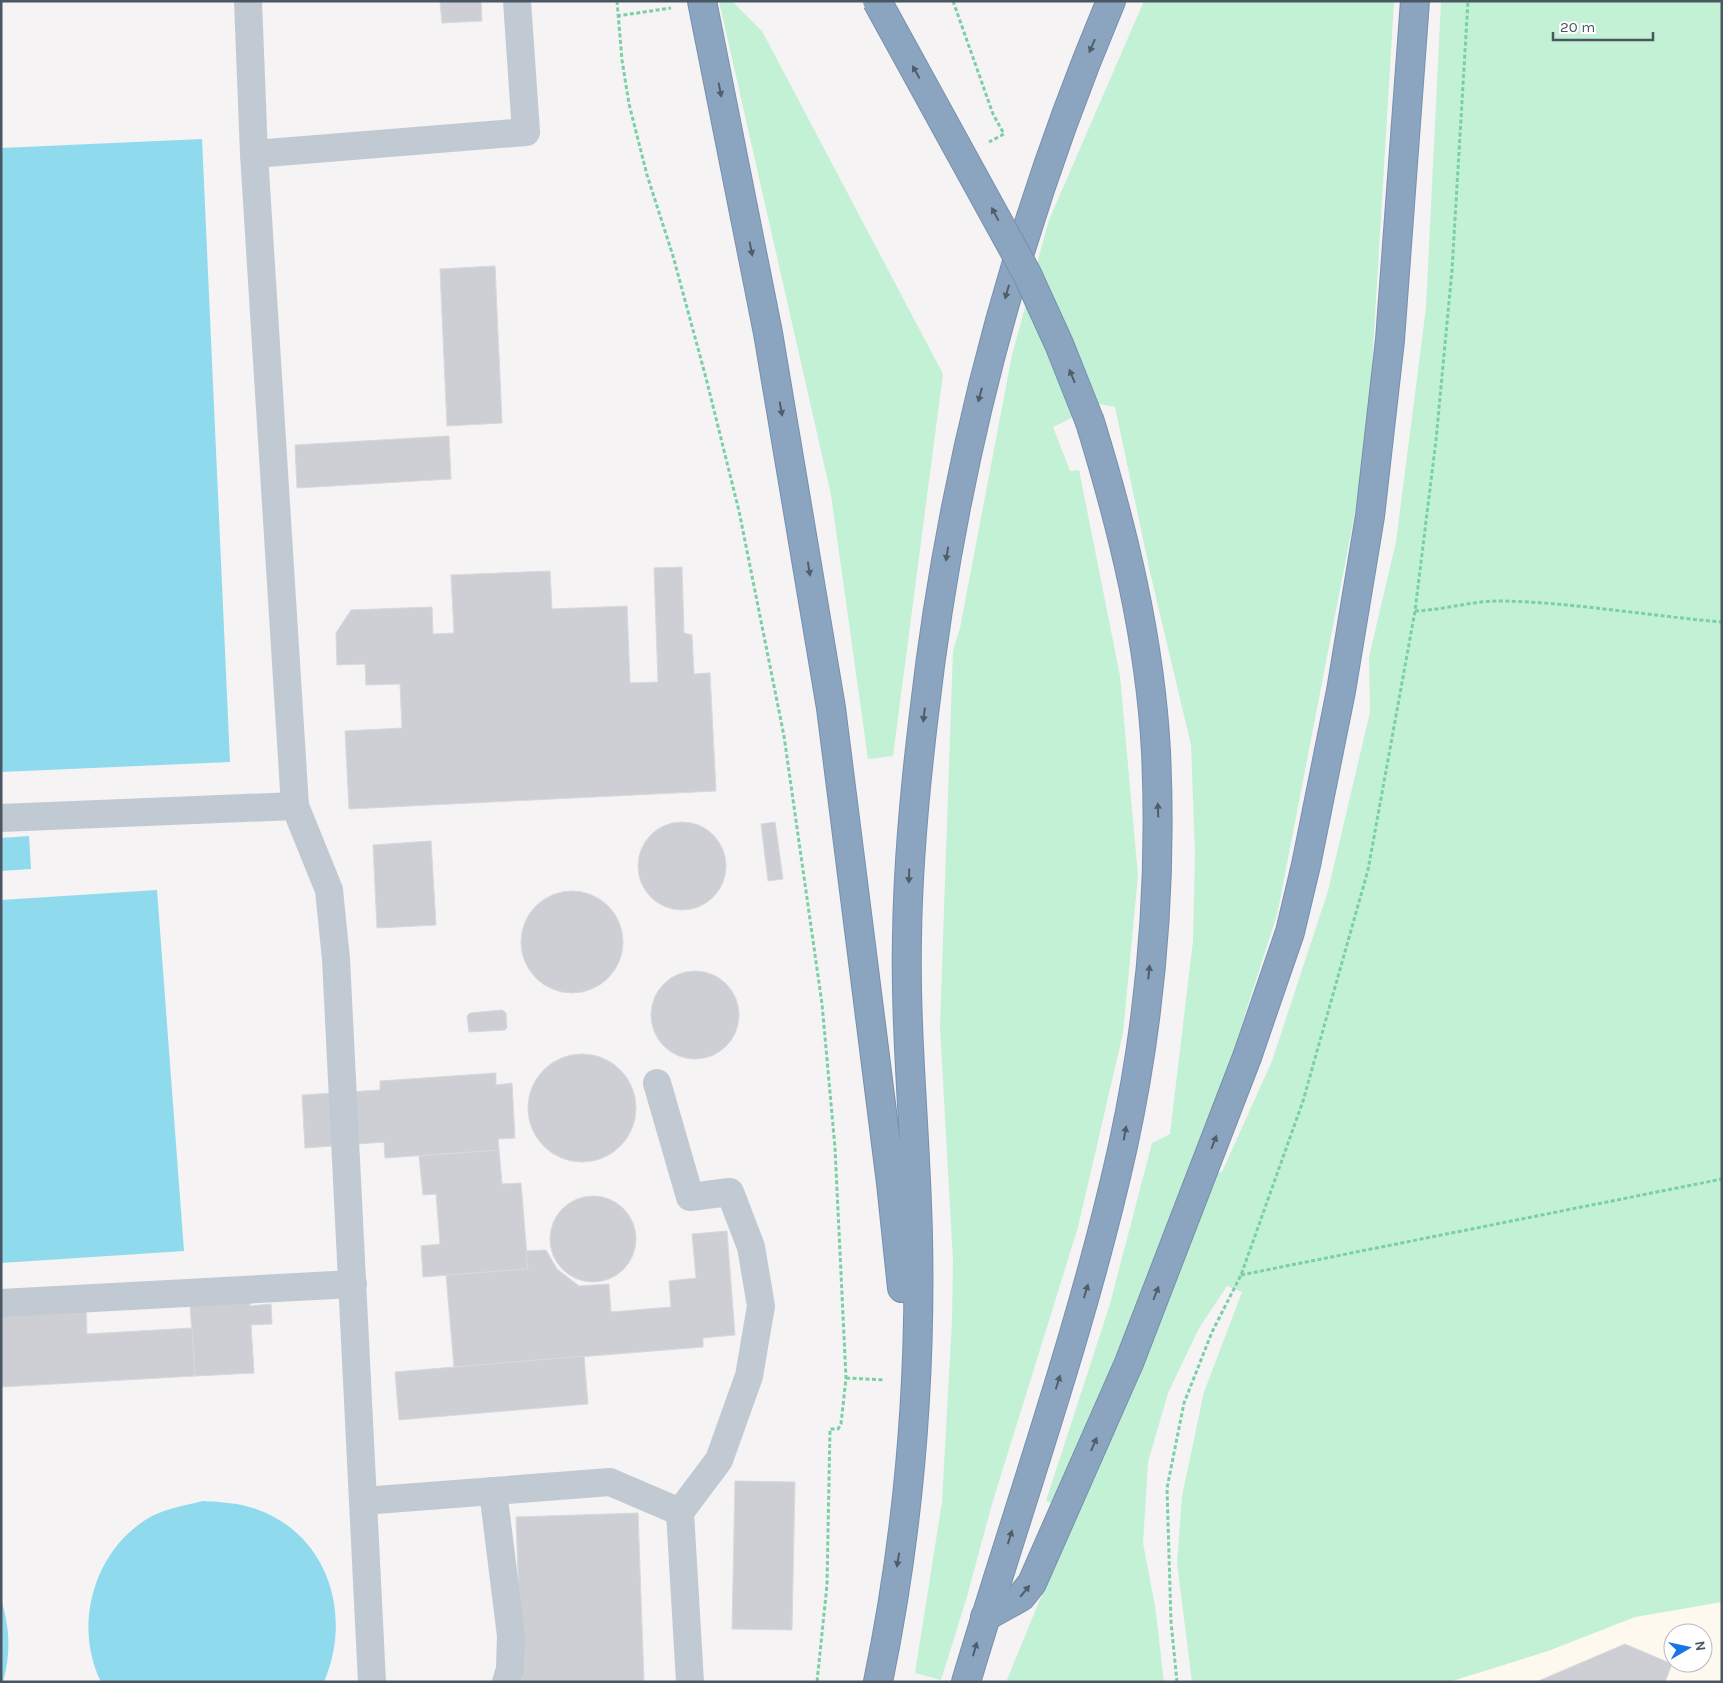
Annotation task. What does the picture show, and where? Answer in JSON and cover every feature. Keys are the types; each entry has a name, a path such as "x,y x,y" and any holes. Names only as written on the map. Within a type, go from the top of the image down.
{"highway":[{"path":"877,1 1026,274 1059,344 1090,422 1117,510 1134,582 1148,666 1156,759 1158,833 1155,917 1134,1083 1123,1144 1097,1252 966,1682"},
{"path":"878,1682 899,1559 912,1437 918,1337 918,1247 908,1006 907,928 919,758 932,640 952,523 977,407 1007,292 1043,179 1083,67 1111,1"},
{"path":"985,1617 1021,1596 1032,1583 1089,1457 1129,1363 1244,1066 1290,932 1306,865 1341,691 1370,516 1391,331 1416,1"},
{"path":"690,4 710,42 768,333 831,708 892,1183 904,1311 904,1512"}],"lane":[{"path":"248,1 254,154 295,806 329,890 336,959 372,1682"},
{"path":"254,154 526,132 517,1"},
{"path":"1,818 295,806"},
{"path":"657,1083 690,1197 730,1192 752,1247 761,1306 749,1376 719,1460 680,1512 690,1682"},
{"path":"1,1303 353,1284"},
{"path":"363,1501 610,1482 680,1512"},
{"path":"493,1491 511,1636 510,1670 506,1682"}],"path":[{"path":"617,1 617,16 629,104 647,175 673,256 708,388 738,511 784,736 822,1004 835,1148 846,1378 841,1424 838,1428 830,1429 827,1584 817,1682"},
{"path":"953,1 993,114 1004,134"},
{"path":"617,16 656,12 690,4"},
{"path":"1415,611 1439,610 1467,602 1505,601 1722,622"},
{"path":"1241,1275 1722,1179"},
{"path":"846,1378 905,1381"}],"shaded area":[{"path":"1722,1602 1722,1682 1449,1682 1548,1651 1635,1617"}],"green space":[{"path":"719,1 732,1 762,31 943,374 893,756 868,759 831,495"},
{"path":"1144,1 1394,1 1367,450 1277,915 1221,1089 1102,1395 1055,1504 1046,1501 1110,1304 1152,1143 1170,1134 1193,941 1195,853 1191,745 1150,572 1115,407 1100,404 1053,427 1070,471 1079,470 1120,676 1138,876 1123,1033 1078,1227 992,1504 966,1600 941,1680 915,1673 942,1502 952,1320 953,1261 940,1027 953,651 960,628 1012,355 1049,220"},
{"path":"1441,1 1722,1 1722,1602 1635,1617 1548,1651 1449,1682 1192,1682 1177,1563 1182,1496 1204,1392 1242,1292 1227,1286 1199,1328 1168,1393 1148,1462 1143,1543 1155,1606 1164,1682 1006,1682 1216,1173 1222,1172 1272,1061 1328,891 1370,712 1369,657 1396,542 1426,308"}],"water":[{"path":"202,139 230,762 1,772 1,148"},
{"path":"29,836 31,869 1,871 1,838"},
{"path":"157,890 184,1251 1,1263 1,900"},
{"path":"203,1501 250,1507 281,1521 301,1537 317,1557 328,1580 334,1604 336,1630 332,1656 324,1682 101,1682 93,1659 89,1636 89,1612 94,1589 103,1567 116,1547 132,1530 152,1516"},
{"path":"1,1599 8,1630 8,1651 3,1682 1,1682"}],"building":[{"path":"440,1 481,1 482,21 442,23"},
{"path":"495,266 502,423 447,426 440,269"},
{"path":"449,436 451,479 297,488 295,445"},
{"path":"682,567 684,633 692,635 694,674 710,673 716,791 349,809 345,731 402,728 400,684 366,685 365,664 337,665 336,633 351,610 432,607 433,634 454,633 451,575 550,571 552,609 627,606 630,683 658,682 654,568"},
{"path":"682,822 699,825 707,829 719,841 723,849 726,866 723,883 719,891 707,903 699,907 682,910 665,907 657,903 645,891 641,883 638,866 641,849 645,841 657,829 665,825"},
{"path":"775,822 783,879 768,881 761,824"},
{"path":"431,841 436,925 377,928 373,845"},
{"path":"572,891 582,892 601,899 615,913 622,932 622,952 615,971 601,985 582,992 572,993 562,992 543,985 529,971 522,952 521,942 522,932 529,913 543,899 562,892"},
{"path":"695,971 712,974 720,978 732,990 736,998 739,1015 736,1032 732,1040 720,1052 712,1056 695,1059 678,1056 670,1052 658,1040 654,1032 651,1015 654,998 658,990 670,978 678,974"},
{"path":"502,1010 506,1013 507,1027 505,1030 469,1032 467,1016 470,1013"},
{"path":"582,1054 603,1058 620,1070 632,1087 636,1108 632,1129 620,1146 603,1158 582,1162 561,1158 544,1146 532,1129 528,1108 532,1087 544,1070 561,1058"},
{"path":"496,1073 496,1085 512,1083 515,1138 498,1139 499,1150 385,1158 384,1142 305,1148 302,1095 380,1090 380,1081"},
{"path":"499,1150 502,1184 521,1183 528,1269 423,1277 421,1246 440,1244 436,1194 423,1195 419,1156"},
{"path":"593,1196 609,1199 617,1203 629,1215 633,1223 636,1239 633,1255 629,1263 617,1275 609,1279 593,1282 577,1279 569,1275 557,1263 553,1255 550,1239 553,1223 557,1215 569,1203 577,1199"},
{"path":"727,1231 735,1335 703,1338 703,1347 454,1367 446,1275 528,1269 526,1251 546,1250 557,1269 579,1286 609,1284 611,1312 671,1307 669,1281 696,1278 692,1234"},
{"path":"250,1301 250,1306 271,1304 272,1324 251,1325 254,1373 195,1376 190,1305"},
{"path":"86,1307 87,1334 192,1328 195,1376 1,1387 1,1312"},
{"path":"584,1356 588,1404 399,1420 395,1372"},
{"path":"735,1481 795,1482 792,1630 732,1629"},
{"path":"638,1513 644,1682 522,1682 516,1517"},
{"path":"1625,1644 1663,1660 1663,1673 1668,1673 1665,1682 1536,1682"}]}
